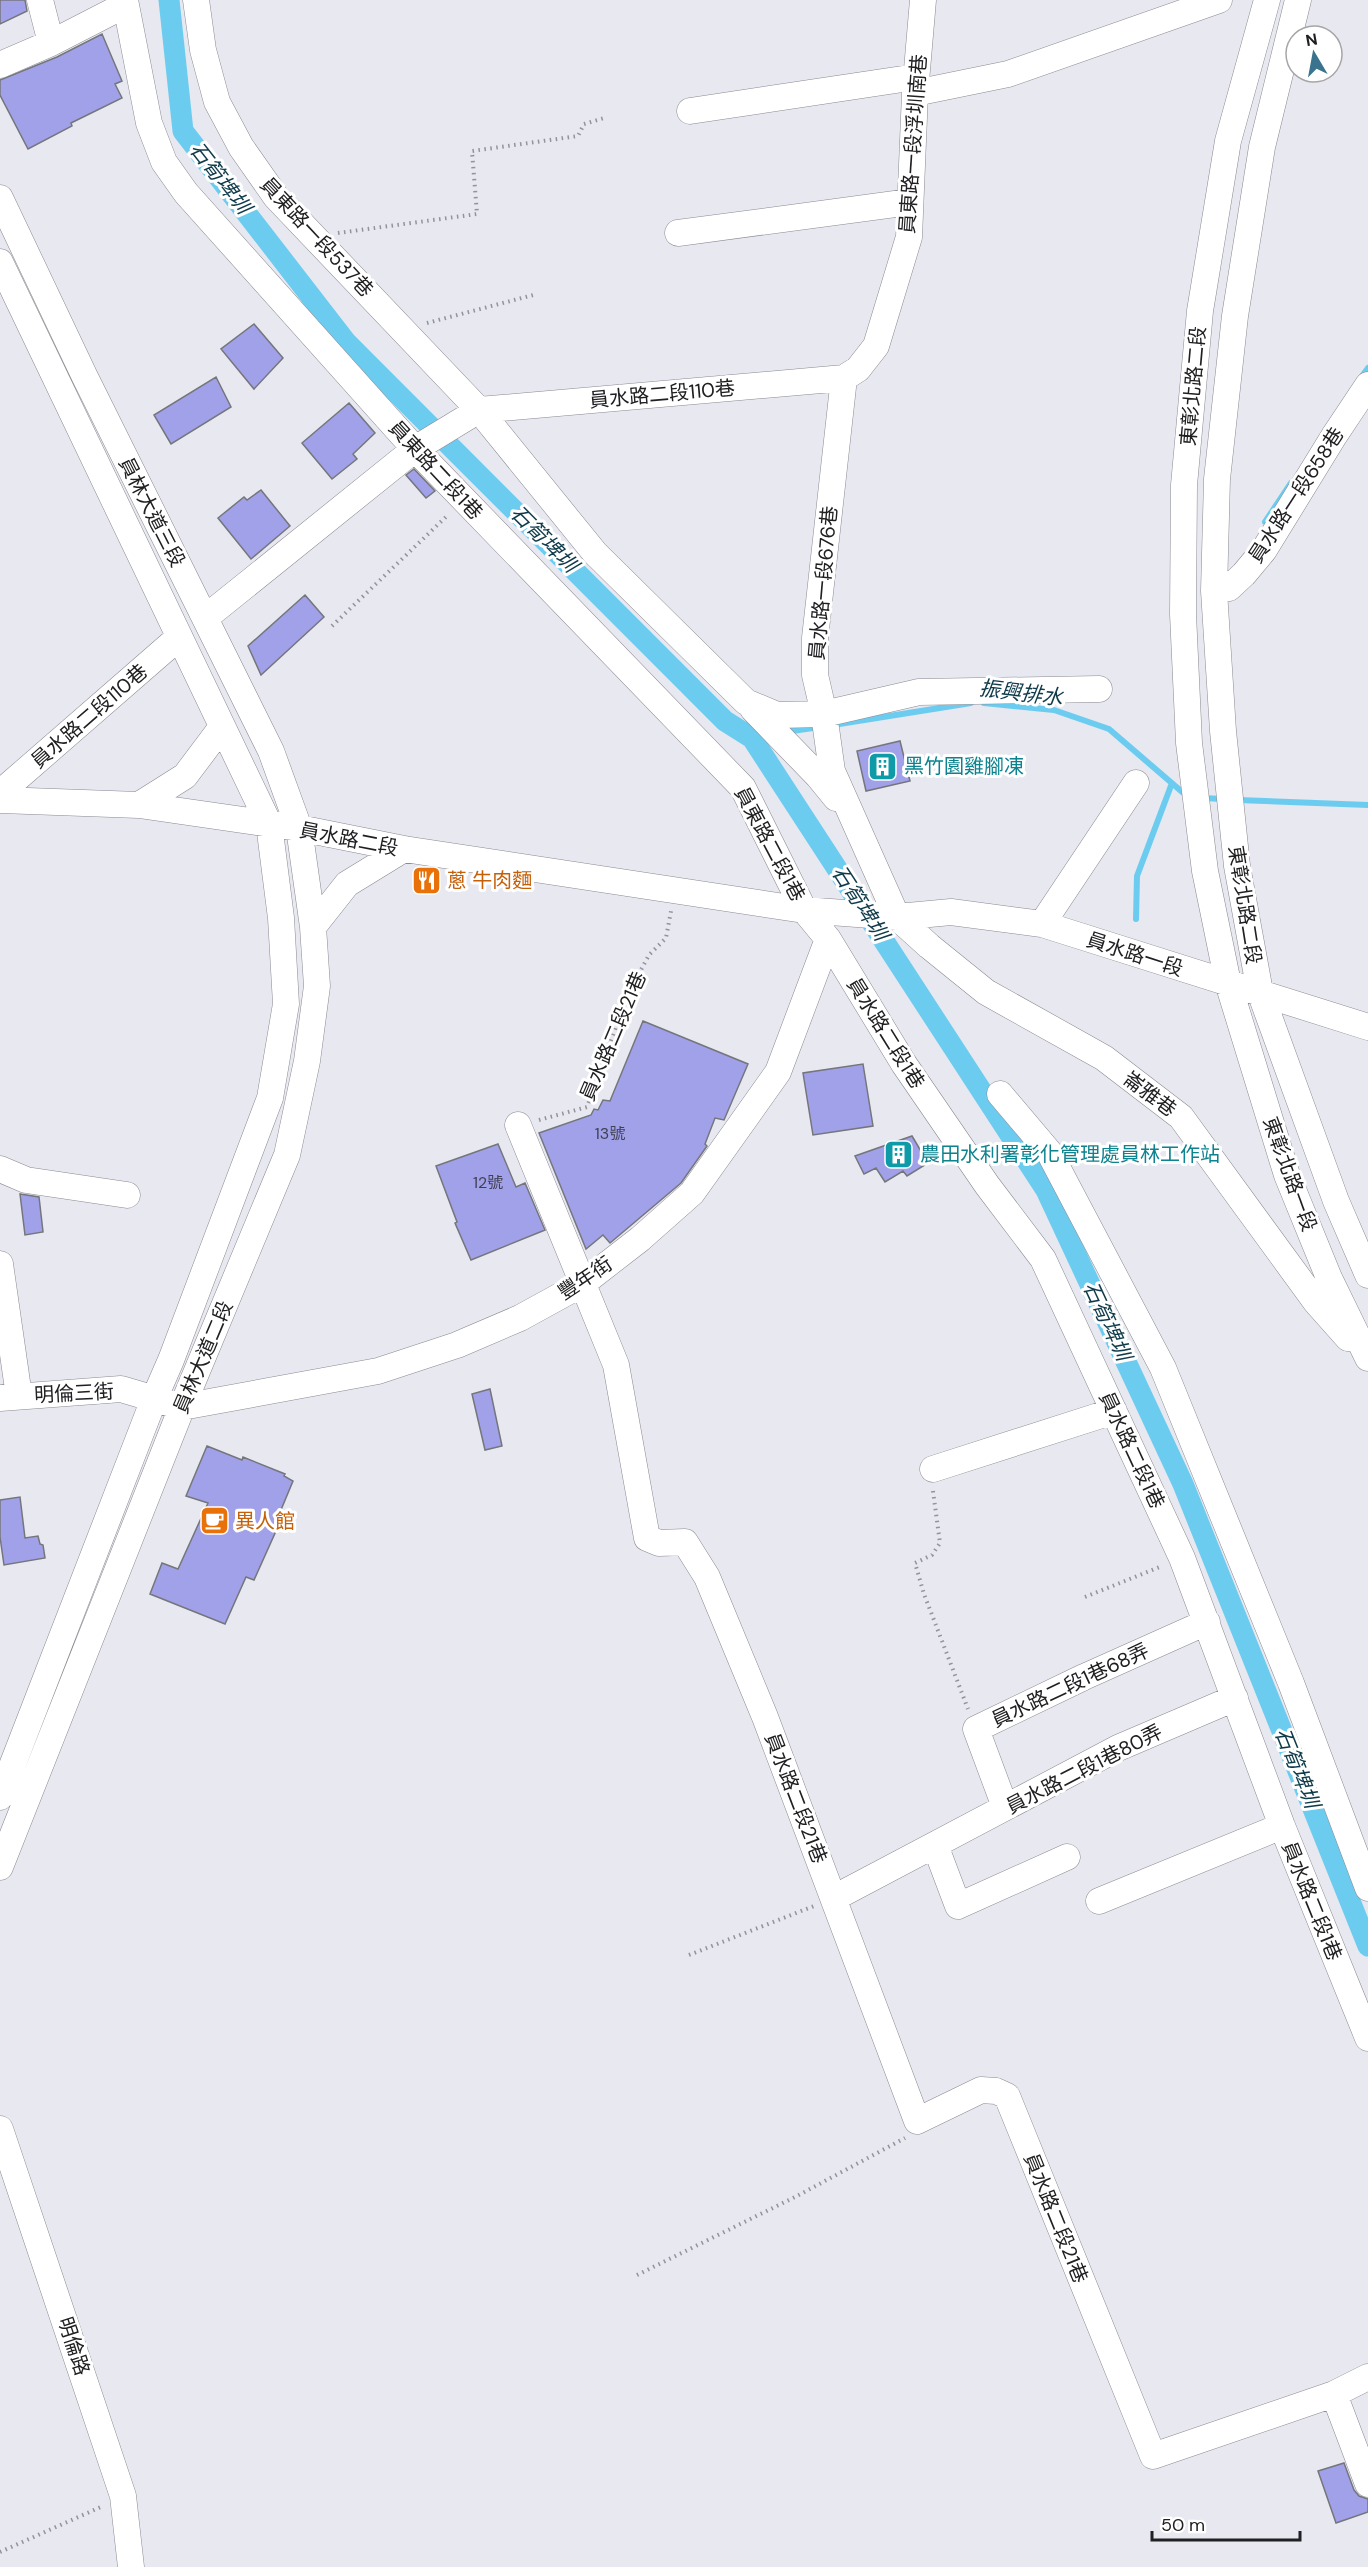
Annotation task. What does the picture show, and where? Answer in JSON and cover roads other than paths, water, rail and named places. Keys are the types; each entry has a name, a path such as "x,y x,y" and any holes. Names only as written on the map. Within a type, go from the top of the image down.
{"street":[{"path":"40,0 51,43"},
{"name":"員東路一段537巷","path":"196,0 203,50 218,102 241,147 276,197 480,410 595,553 746,702 825,773 850,815 897,917"},
{"name":"員東路一段浮圳南巷","path":"844,378 858,369 876,346 909,237 915,85 923,0"},
{"path":"690,111 1008,74 1219,0"},
{"name":"東彰北路二段","path":"1228,983 1205,871 1189,743 1183,614 1186,462 1200,311 1228,141 1267,0"},
{"name":"東彰北路二段","path":"1260,992 1237,866 1227,773 1214,591 1216,479 1235,316 1262,147 1298,0"},
{"path":"0,65 51,43 125,2"},
{"name":"員東路二段1巷","path":"125,2 149,123 164,162 186,193 415,449 743,788 804,910"},
{"name":"員林大道三段","path":"0,198 84,375 271,751 299,828"},
{"path":"678,233 910,202"},
{"name":"員林大道三段","path":"0,262 221,728 269,824"},
{"name":"員水路二段110巷","path":"480,410 844,378"},
{"name":"員水路一段676巷","path":"825,773 824,714 815,675 814,638 844,378"},
{"name":"員水路一段658巷","path":"1214,591 1228,588 1244,574 1264,550 1368,385"},
{"path":"205,618 415,449 480,410"},
{"name":"員水路二段110巷","path":"0,793 178,638"},
{"path":"746,702 777,715 824,714 920,692 1099,689"},
{"path":"139,805 185,776 221,728"},
{"path":"1042,924 1136,783"},
{"name":"員水路二段","path":"0,800 139,805 299,828 404,849 675,891 804,910 897,917"},
{"name":"員林大道二段","path":"0,1797 171,1360 270,1098 286,1004 281,918 269,824"},
{"name":"員林大道二段","path":"0,1867 182,1407 287,1155 307,1061 317,986 313,927 299,828"},
{"path":"313,927 347,884 404,849"},
{"name":"員水路二段1巷","path":"804,910 828,939 904,1064 987,1185 1043,1259 1182,1558 1282,1826 1368,2038"},
{"name":"員水路一段","path":"897,917 951,912 1042,924 1368,1027"},
{"name":"崙雅巷","path":"897,917 986,992 1104,1058 1181,1116 1316,1302 1368,1359"},
{"name":"豐年街","path":"182,1407 378,1371 458,1345 520,1318 582,1284 649,1231 692,1193 778,1072 828,939"},
{"name":"東彰北路一段","path":"1228,983 1287,1175 1329,1278 1368,1359"},
{"name":"東彰北路一段","path":"1260,992 1336,1201 1368,1275"},
{"path":"1000,1094 1049,1152 1163,1368 1291,1683 1368,1888"},
{"name":"員水路二段21巷","path":"518,1125 616,1365 647,1538 659,1543 686,1542 707,1577 765,1717 916,2121 981,2090 996,2091 1006,2096 1153,2456 1334,2394 1368,2377"},
{"path":"2,1175 127,1195"},
{"path":"0,1264 9,1397"},
{"name":"明倫三街","path":"9,1397 120,1389 182,1407"},
{"path":"933,1469 1114,1412"},
{"name":"員水路二段1巷68弄","path":"1005,1808 976,1729 1084,1677 1206,1623"},
{"name":"員水路二段1巷80弄","path":"834,1898 1118,1748 1235,1698"},
{"path":"1100,1901 1282,1826"},
{"path":"935,1845 958,1906 1067,1857"},
{"name":"明倫路","path":"0,2129 123,2496 131,2567"},
{"path":"1334,2394 1368,2484"}],"waterway":[{"name":"石筍埤圳","path":"169,0 183,131 346,342 725,721 752,738 1046,1190 1183,1484 1368,1946"},
{"path":"1360,379 1368,368"},
{"path":"1265,522 1291,483"},
{"name":"振興排水","path":"833,725 971,703"},
{"name":"振興排水","path":"984,703 1054,710 1109,729 1188,797"},
{"name":"振興排水","path":"785,732 820,727"},
{"name":"振興排水","path":"752,738 769,735"},
{"path":"1136,919 1137,876 1172,783"},
{"name":"振興排水","path":"1201,798 1224,799"},
{"name":"振興排水","path":"1237,800 1368,805"}],"place":[{"name":"黑竹園雞腳凍","path":"883,766"},
{"name":"蔥 牛肉麵","path":"426,880"},
{"name":"農田水利署彰化管理處員林工作站","path":"899,1154"},
{"name":"異人館","path":"214,1521"}]}
